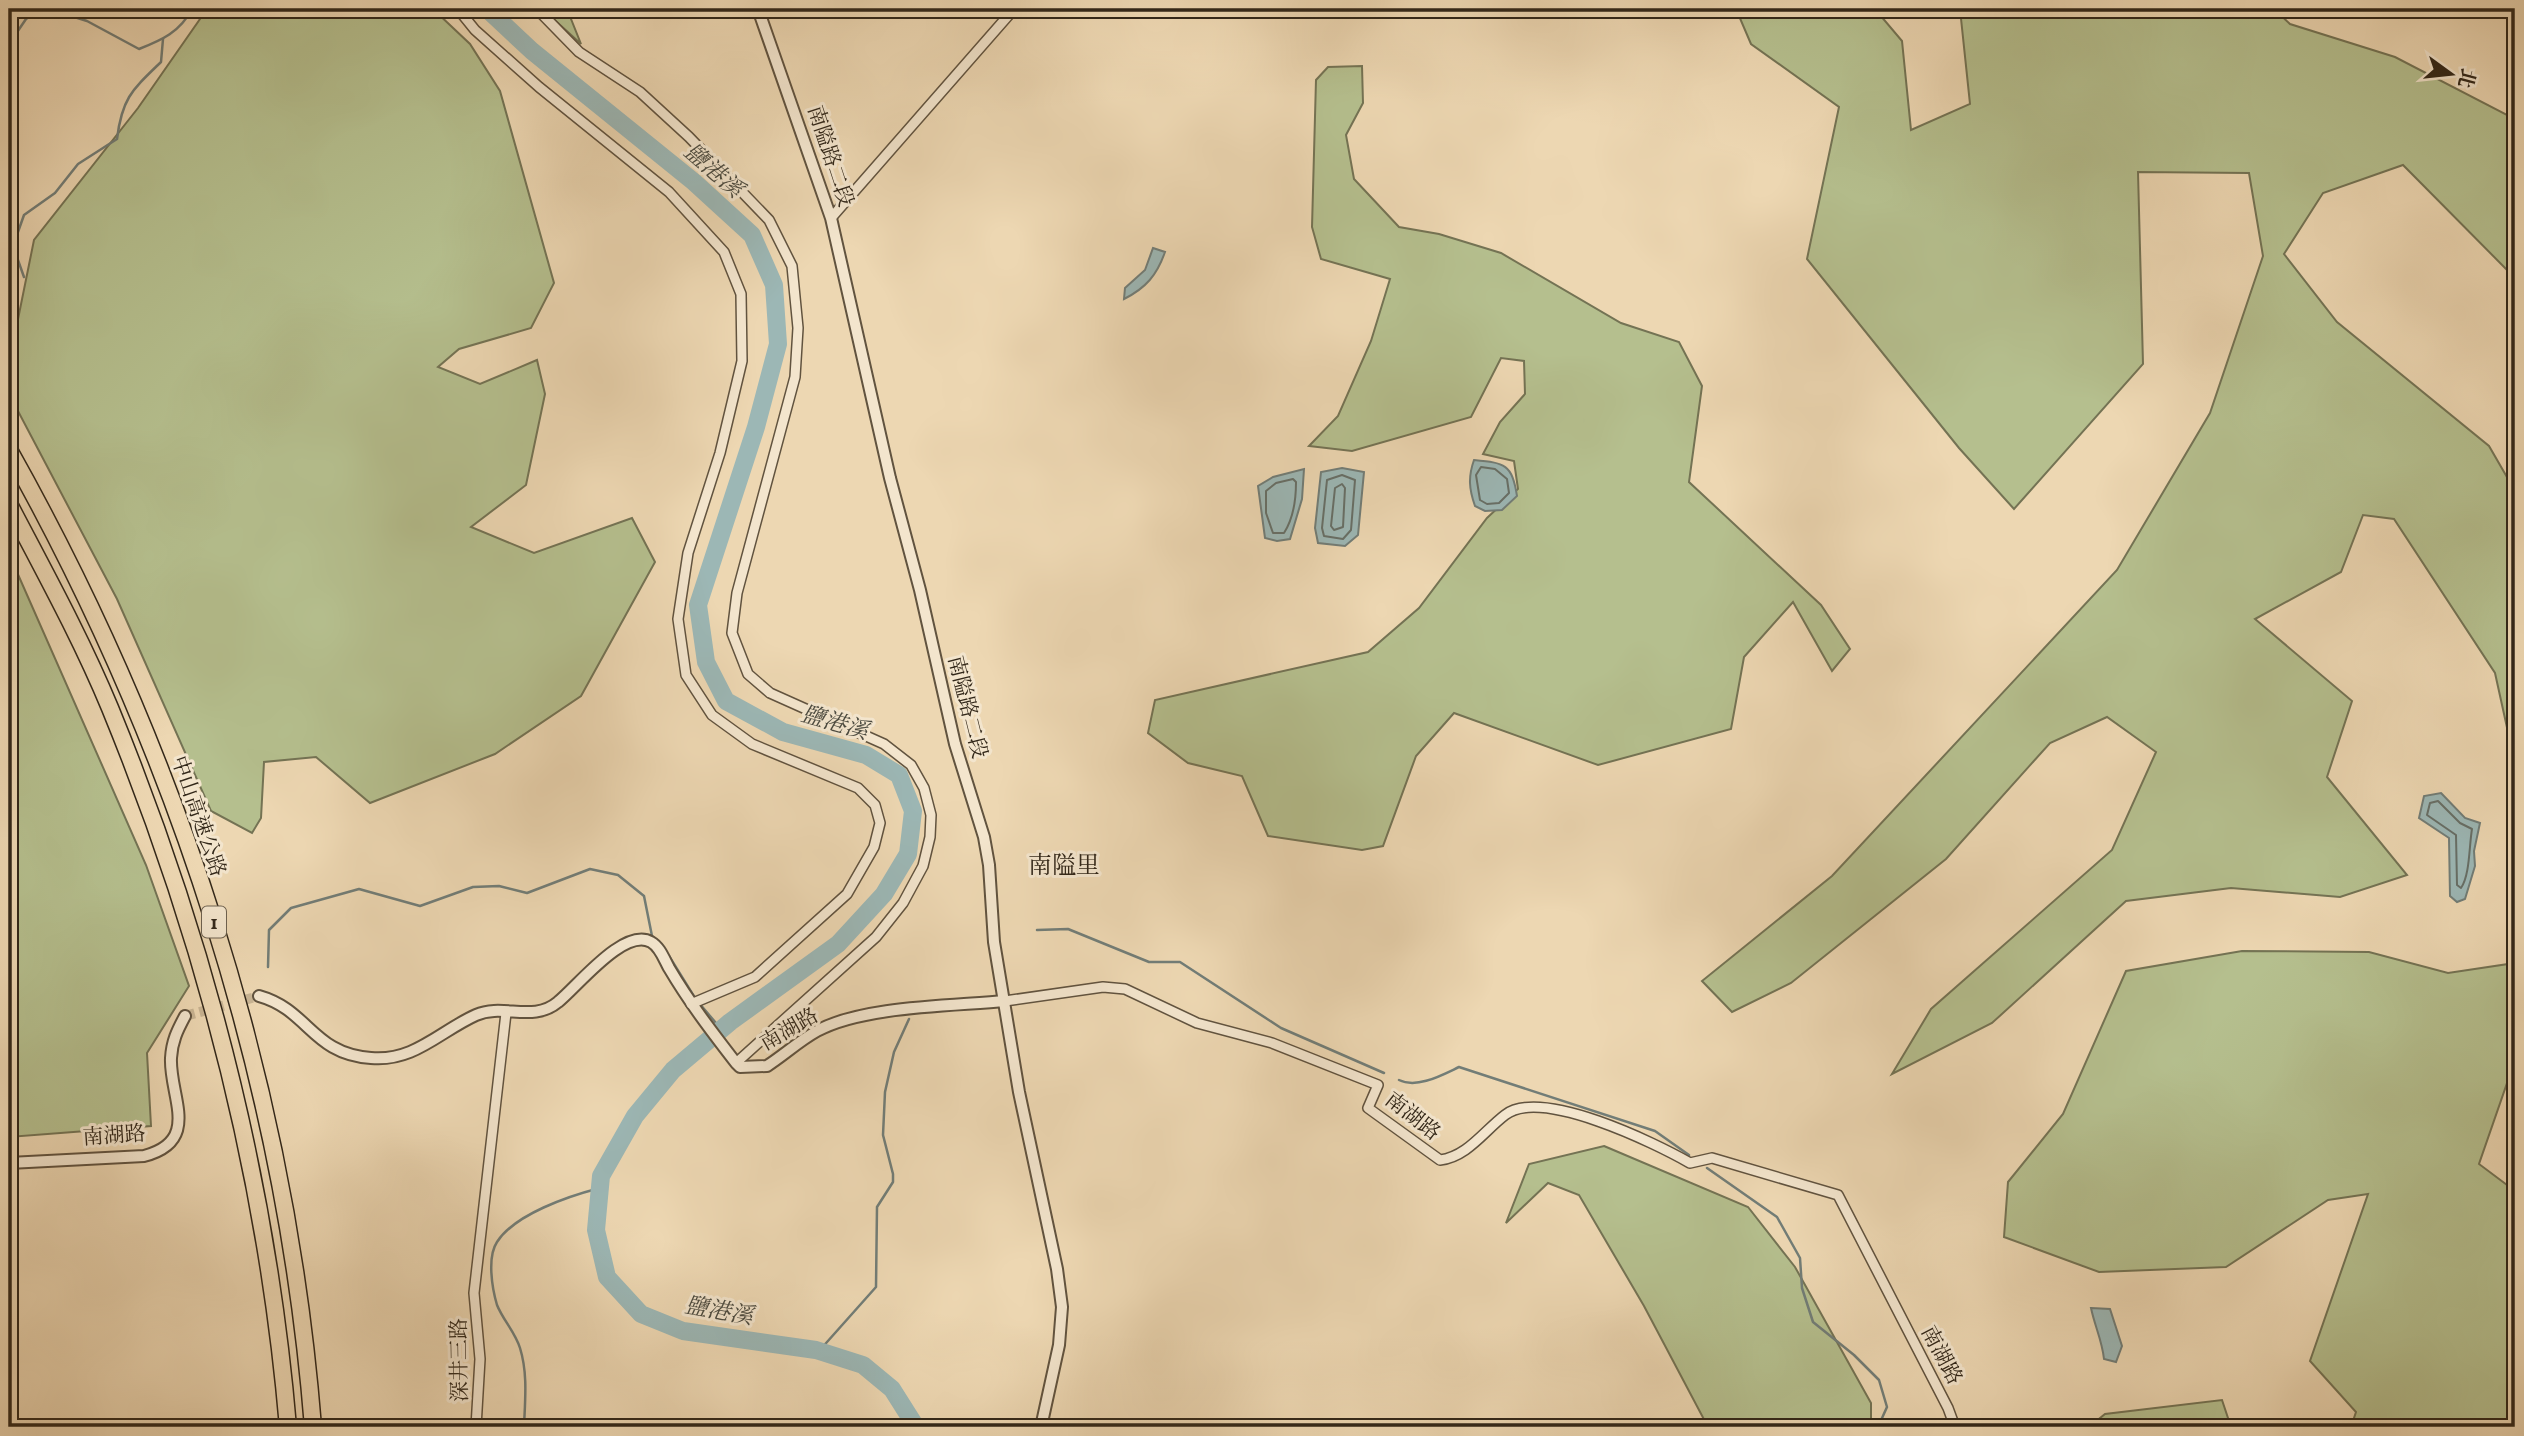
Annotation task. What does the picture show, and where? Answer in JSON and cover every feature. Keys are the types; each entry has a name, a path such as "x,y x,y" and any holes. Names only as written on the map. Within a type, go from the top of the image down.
{"highway":[{"name":"中山高速公路","path":"9,450 84,593 131,694 221,944 243,1021 283,1202 300,1311 313,1427"},
{"name":"1","path":"9,504 109,706 203,971 229,1066 259,1206 278,1332 288,1427"}],"street":[{"path":"457,9 475,30 539,87 669,192 724,252 741,294 742,361 720,453 688,553 678,620 686,674 712,715 752,744 858,788 875,805 880,823 874,847 847,894 754,977 691,1004"},
{"path":"259,996 277,1001 331,1048 370,1058 412,1054 478,1014 533,1014 555,1005 618,947 640,939 651,942 660,951 691,1004 736,1063 876,937 903,903 923,866 930,837 931,815 924,788 911,765 884,744 770,693 748,674 732,633 737,593 795,377 798,328 792,266 769,220 689,137 640,92 579,52 537,9"},
{"name":"南隘路二段","path":"758,9 831,218 890,478 920,590 955,744 984,837 994,942 1019,1092 1058,1269 1062,1307 1059,1345 1041,1427"},
{"path":"831,218 1014,9"},
{"name":"南湖路","path":"736,1063 740,1067 767,1066 817,1030 883,1012 1005,1001 1103,987 1140,994 1197,1023 1272,1043 1378,1085 1368,1108 1440,1160 1453,1158 1506,1114 1518,1108 1541,1107 1658,1144 1690,1163 1712,1158 1838,1195 1948,1408 1955,1427"},
{"name":"深井三路","path":"476,1427 481,1370 474,1293 506,1013"},
{"name":"南湖路","path":"9,1163 144,1156 155,1153 170,1142 178,1130 180,1117 170,1062 173,1040 185,1016"}],"green space":[{"path":"207,9 433,9 470,44 500,91 554,283 531,328 459,349 438,367 480,384 537,360 545,394 526,485 471,527 534,553 632,518 655,562 581,696 495,754 370,803 316,757 264,762 261,818 252,833 211,811 117,599 9,394 9,337 16,329 34,240 138,108"},
{"path":"544,9 567,9 581,44 548,14"},
{"path":"1736,9 1875,9 1902,41 1911,130 1970,104 1960,9 2274,9 2290,24 2395,57 2515,119 2515,278 2403,165 2323,193 2284,254 2337,322 2489,446 2515,491 2515,764 2495,673 2394,519 2363,515 2341,572 2255,619 2352,701 2327,777 2407,875 2340,897 2231,888 2126,901 1992,1023 1892,1074 1931,1009 2112,850 2156,752 2107,717 2050,743 1946,859 1791,983 1732,1012 1702,981 1832,876 2117,570 2210,413 2263,256 2249,173 2138,172 2143,364 2014,509 1959,448 1807,259 1839,107 1751,44"},
{"path":"1362,66 1363,103 1346,135 1354,179 1399,227 1439,234 1501,253 1621,323 1679,342 1702,386 1689,482 1821,605 1850,649 1832,671 1793,602 1744,657 1731,729 1598,765 1454,713 1416,756 1383,846 1362,850 1268,836 1242,776 1188,763 1148,733 1155,700 1368,652 1419,608 1487,518 1518,489 1514,461 1483,454 1500,422 1525,394 1524,361 1501,358 1471,417 1352,451 1309,446 1338,416 1371,341 1390,279 1321,259 1312,227 1316,80 1328,67"},
{"path":"9,554 146,865 189,986 147,1053 151,1126 9,1137"},
{"path":"2242,951 2369,952 2448,973 2515,963 2515,1060 2479,1164 2515,1191 2515,1427 2351,1427 2356,1412 2310,1361 2368,1194 2328,1200 2226,1267 2099,1272 2004,1237 2008,1182 2063,1114 2126,971"},
{"path":"1604,1146 1748,1207 1795,1267 1871,1403 1871,1427 1708,1427 1644,1306 1579,1195 1548,1183 1506,1223 1529,1164"},
{"path":"2222,1400 2231,1427 2089,1427 2105,1414"}],"water":[{"path":"1153,248 1165,252 1158,268 1145,285 1124,299 1125,288 1145,270"},
{"path":"1474,460 1500,464 1513,477 1517,496 1502,510 1485,511 1475,506 1470,483"},
{"path":"1342,468 1364,472 1358,535 1345,546 1318,543 1315,528 1321,472"},
{"path":"1304,469 1302,499 1290,539 1277,541 1265,538 1258,486 1273,477"},
{"path":"2441,793 2465,818 2480,823 2474,851 2475,866 2465,899 2457,902 2450,896 2449,838 2419,818 2424,796"},
{"path":"2091,1308 2110,1309 2122,1346 2116,1362 2104,1359"}],"waterway":[{"path":"9,44 26,19 43,9"},
{"path":"49,9 87,21 139,49 170,34 182,24 192,9"},
{"name":"鹽港溪","path":"487,9 532,51 694,182 752,235 774,285 778,344 756,427 698,605 706,662 726,701 783,732 866,755 899,775 913,811 908,854 884,894 838,944 730,1022 673,1070 635,1116 601,1176 596,1230 607,1277 641,1314 683,1331 816,1350 863,1365 892,1389 916,1427"},
{"path":"24,277 13,246 24,215 55,193 78,164 117,139 125,104 161,62 163,39"},
{"path":"268,967 269,930 291,908 359,889 420,906 473,887 499,886 527,893 590,869 618,875 644,896 652,936 656,940"},
{"path":"1037,930 1068,929 1149,962 1180,962 1281,1028 1384,1073"},
{"path":"669,956 695,998"},
{"path":"699,1003 721,1029"},
{"path":"819,1351 876,1287 877,1207 893,1182 883,1135 885,1092 894,1052 909,1019"},
{"path":"1399,1080 1421,1082 1459,1067 1655,1131 1689,1155"},
{"path":"1707,1168 1777,1217 1800,1258 1802,1288 1813,1322 1854,1355 1879,1380 1887,1407 1878,1427"},
{"path":"524,1427 523,1358 518,1342 495,1298 491,1273 494,1248 505,1232 529,1215 559,1201 600,1188"}],"tunnel":[{"path":"185,1016 259,996"}],"district":[{"name":"南隘里","path":"1064,865"}]}
